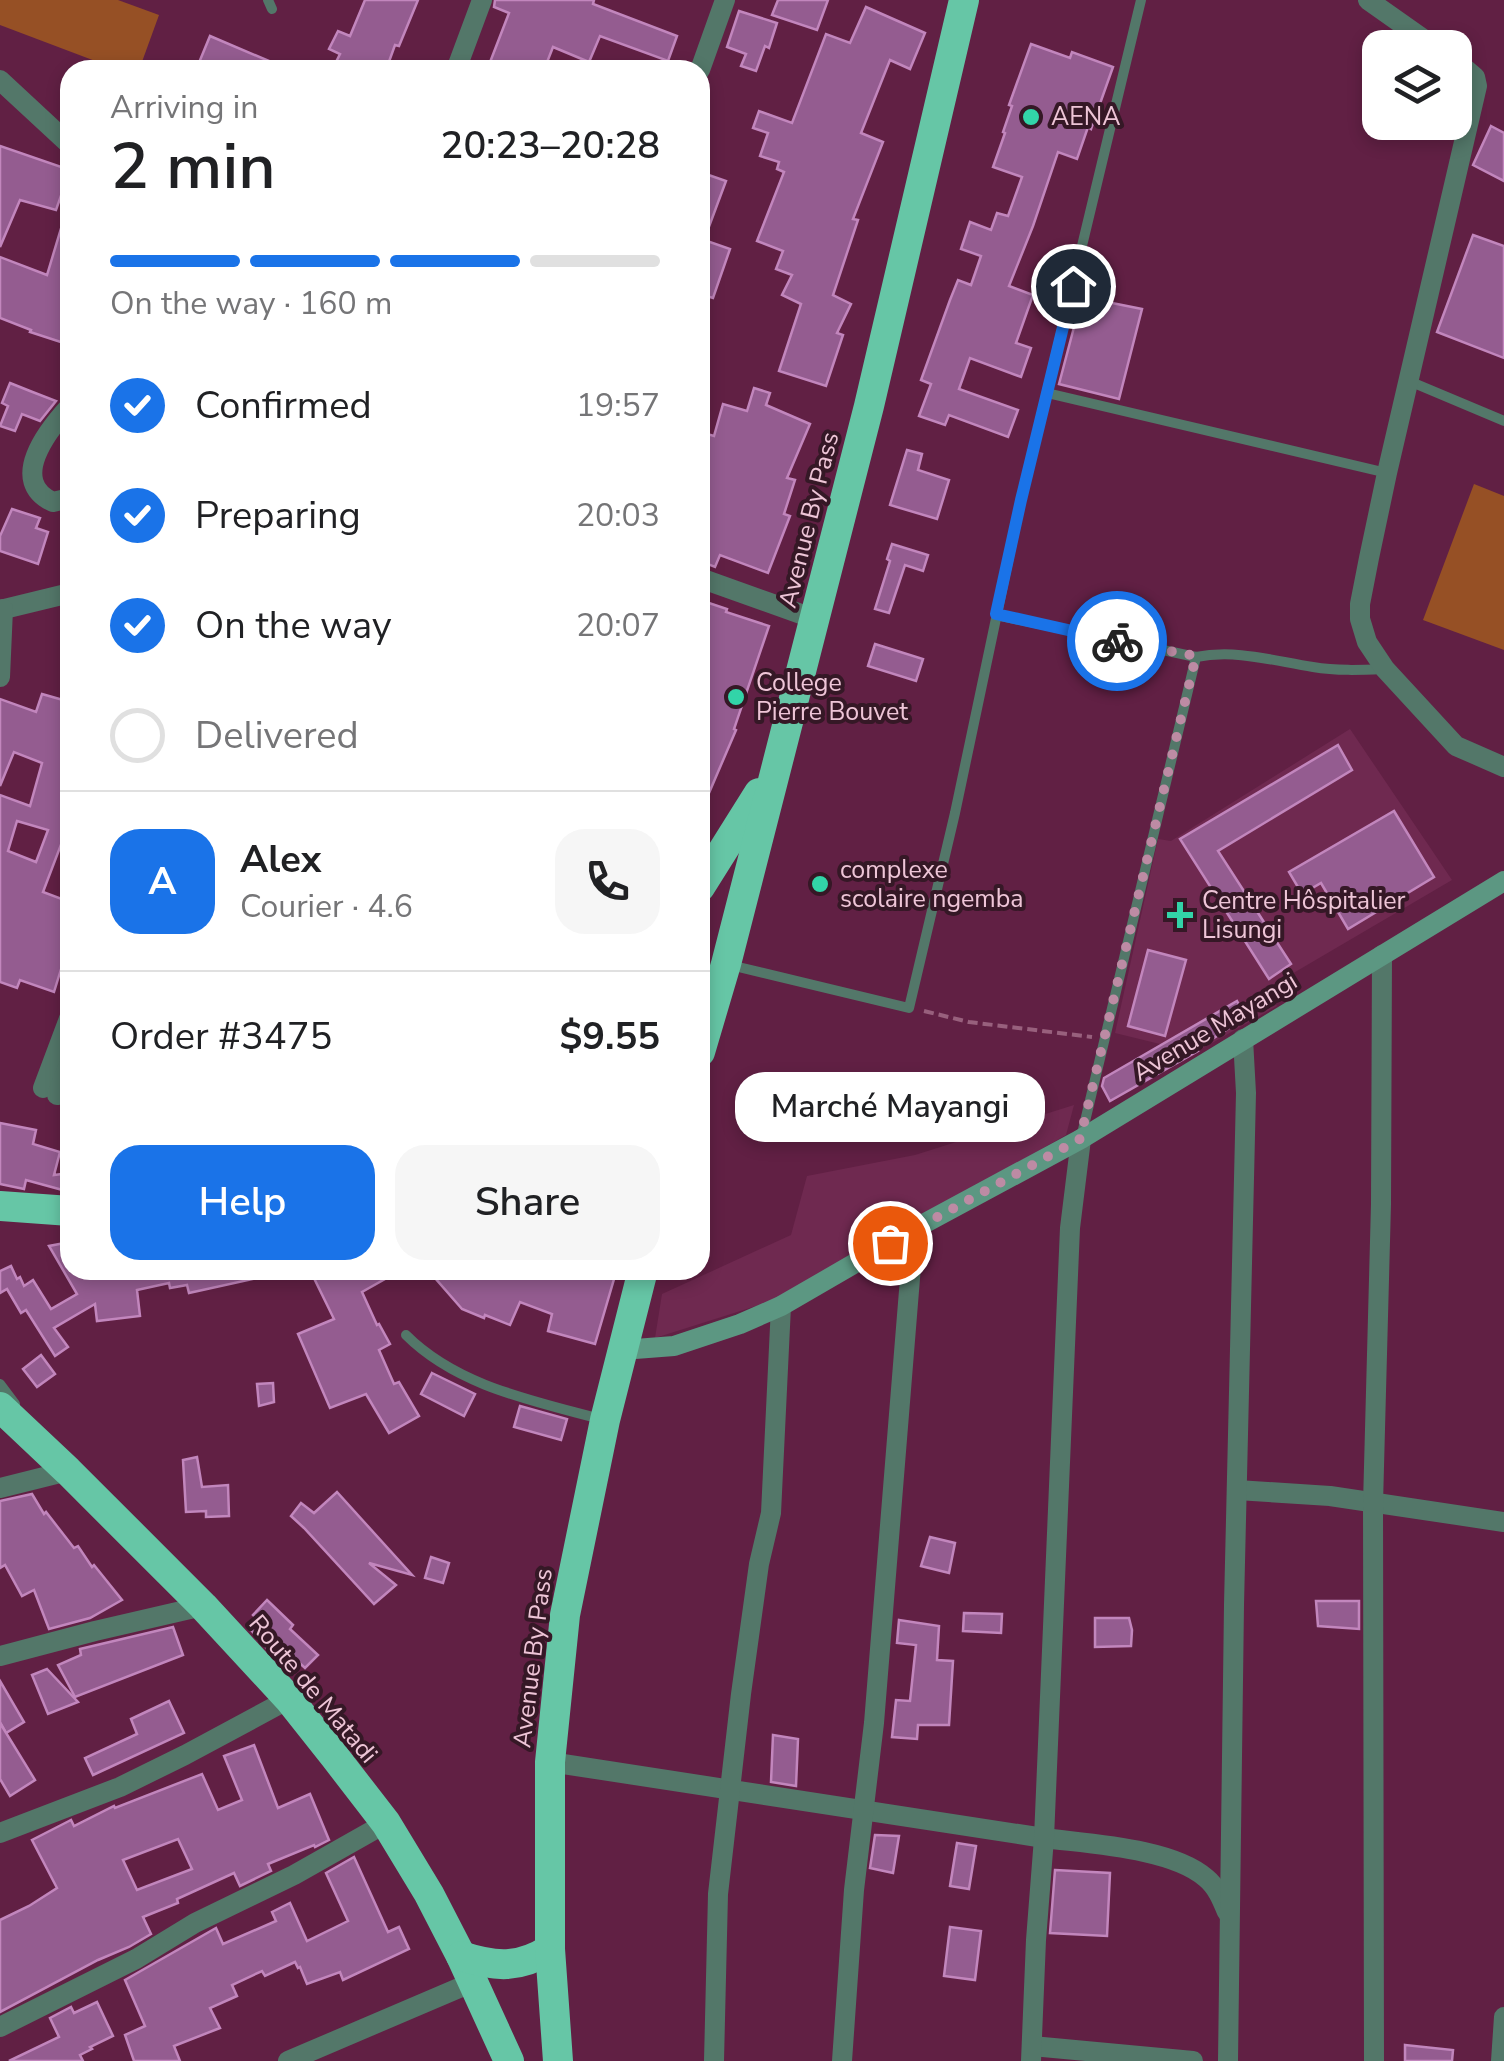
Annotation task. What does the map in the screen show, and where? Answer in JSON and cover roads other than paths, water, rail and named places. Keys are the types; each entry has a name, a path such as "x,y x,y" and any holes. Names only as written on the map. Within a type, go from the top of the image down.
{"highway":[{"name":"Avenue By Pass","path":"710,1008 726,964 869,406 964,0"},
{"path":"710,871 776,765"},
{"path":"0,1206 60,1210"},
{"name":"Avenue By Pass","path":"558,2061 550,1949 550,1762 565,1616 605,1420 640,1280"},
{"name":"Route de Matadi","path":"0,1407 203,1606 289,1698 386,1823 429,1894 509,2061"},
{"path":"467,1969 532,1961 550,1949"}],"street":[{"path":"460,60 482,0"},
{"path":"704,60 725,0"},
{"path":"1368,0 1410,30"},
{"path":"1472,74 1477,86 1472,108"},
{"path":"0,82 60,137"},
{"path":"1465,140 1387,473 1360,619 1367,642 1385,669 1456,746 1504,767"},
{"path":"60,417 31,468 32,484 40,496 53,502 60,500"},
{"path":"710,582 815,619"},
{"path":"0,677 2,609 60,595"},
{"name":"Avenue Mayangi","path":"622,1350 674,1346 781,1306 1080,1139 1504,882"},
{"path":"1374,2061 1373,1504 1382,954"},
{"path":"1228,2061 1246,1093 1243,1040"},
{"path":"60,1054 50,1091 60,1076"},
{"path":"1080,1139 1070,1228 1031,2054 1193,2061"},
{"path":"842,2061 914,1229"},
{"path":"714,2061 718,1894 756,1583 770,1512 781,1306"},
{"path":"0,1488 68,1471"},
{"path":"1237,1490 1330,1496 1504,1522"},
{"path":"0,1656 203,1606"},
{"path":"0,1833 120,1787 289,1698"},
{"path":"550,1762 1112,1846 1184,1863 1208,1879 1230,1918"},
{"path":"0,2026 136,1959 196,1922 386,1823"},
{"path":"288,2061 467,1969"},
{"path":"1502,2061 1504,2017"}],"lane":[{"path":"726,964 910,1008 1017,517 1141,0"},
{"path":"1409,381 1504,421"},
{"path":"1047,393 1387,473"},
{"path":"996,614 1196,656 1216,653 1338,670 1385,669"},
{"path":"1080,1139 1196,656"},
{"path":"406,1335 426,1355 496,1390 605,1420"},
{"path":"0,1384 68,1471"}],"place":[{"name":"AENA","path":"1031,117"},
{"name":"College Pierre Bouvet","path":"736,697"},
{"name":"complexe scolaire ngemba","path":"820,884"},
{"name":"Centre Hôspitalier Lisungi","path":"1180,915"},
{"name":"Marché Mayangi","path":"890,1243"}]}
